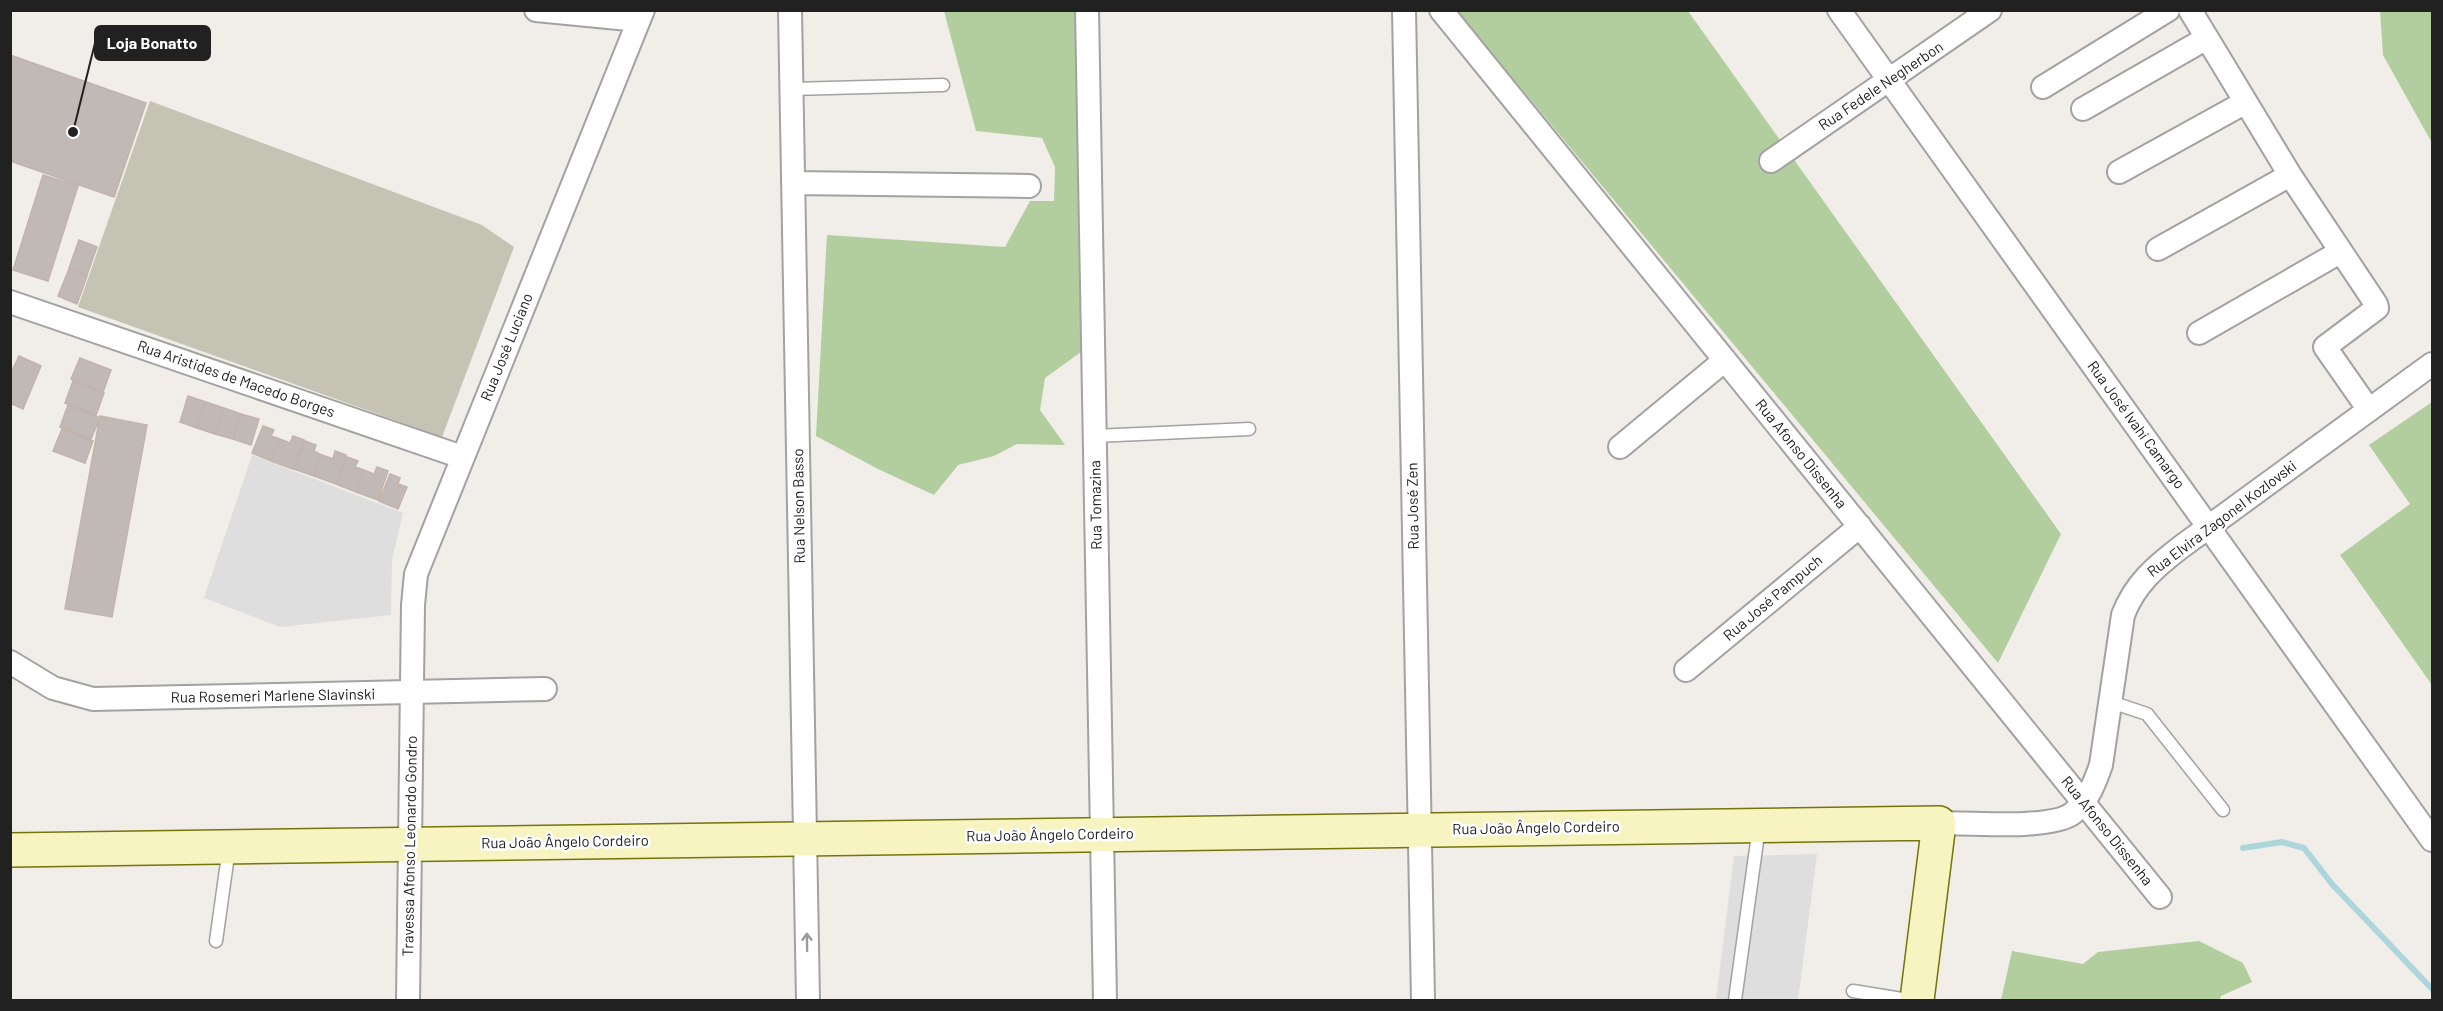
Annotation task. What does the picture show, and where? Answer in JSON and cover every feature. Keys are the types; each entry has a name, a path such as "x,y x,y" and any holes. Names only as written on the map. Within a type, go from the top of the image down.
{"street":[{"path":"536,10 641,16"},
{"name":"Rua Nelson Basso","path":"790,10 808,1000"},
{"name":"Rua Tomazina","path":"1087,10 1105,1000"},
{"name":"Rua José Zen","path":"1404,10 1423,1000"},
{"name":"Rua Afonso Dissenha","path":"1441,10 2160,897"},
{"name":"Rua José Ivahí Camargo","path":"1839,10 2433,840"},
{"name":"Rua Fedele Negherbon","path":"1772,160 1990,10"},
{"path":"2043,87 2168,10"},
{"path":"2190,10 2244,103 2377,306 2325,347 2369,410"},
{"name":"Rua José Luciano","path":"411,692 412,605 416,574 641,16"},
{"path":"2083,108 2208,38"},
{"path":"2119,172 2244,103"},
{"path":"2158,249 2290,175"},
{"path":"793,183 1029,186"},
{"path":"2199,333 2340,252"},
{"name":"Rua Aristides de Macedo Borges","path":"10,302 462,457"},
{"path":"1620,447 1725,360"},
{"name":"Rua Elvira Zagonel Kozlovski","path":"2083,801 2094,784 2101,765 2123,615 2130,597 2156,566 2433,364"},
{"name":"Rua José Pampuch","path":"1686,670 1860,526"},
{"name":"Rua Rosemeri Marlene Slavinski","path":"10,662 53,688 93,699 545,689"},
{"name":"Travessa Afonso Leonardo Gondro","path":"408,1000 411,692"},
{"name":"Rua João Ângelo Cordeiro","path":"10,850 2048,823 2073,813 2083,801"},
{"path":"1917,1000 1939,823"}],"lane":[{"path":"791,88 943,85"},
{"path":"1095,436 1250,429"},
{"path":"2111,702 2147,714 2223,810"},
{"path":"1735,1000 1759,826"},
{"path":"216,941 229,847"},
{"path":"1853,991 1908,1000"}],"shaded area":[{"path":"150,101 482,225 514,247 442,437 78,307"},
{"path":"252,455 403,513 392,560 391,615 280,627 204,598"},
{"path":"1817,854 1798,1000 1716,1000 1734,856"}],"green space":[{"path":"944,11 1080,11 1085,349 1045,378 1040,410 1065,445 1017,444 994,456 958,465 934,495 816,436 827,235 1005,247 1030,201 1054,201 1055,167 1042,138 976,131"},
{"path":"1457,11 1688,11 2061,534 1998,663"},
{"path":"2380,11 2432,11 2432,143 2383,55"},
{"path":"2432,402 2432,685 2340,555 2410,504 2369,445"},
{"path":"2199,941 2243,963 2252,982 2221,996 2220,1000 2001,1000 2012,951 2083,964 2098,952"}],"building":[{"path":"10,55 146,103 114,197 10,161"},
{"path":"43,175 78,186 48,281 13,270"},
{"path":"79,240 97,247 87,275 69,268"},
{"path":"69,269 87,276 77,304 58,296"},
{"path":"19,356 41,366 23,409 10,403 10,375"},
{"path":"80,358 111,370 103,392 71,379"},
{"path":"73,381 104,393 96,415 65,403"},
{"path":"188,396 206,402 197,428 180,422"},
{"path":"206,402 224,408 215,434 197,428"},
{"path":"68,405 100,418 91,439 60,427"},
{"path":"224,408 241,414 233,439 215,434"},
{"path":"241,414 259,419 251,445 233,439"},
{"path":"100,416 147,425 112,617 65,609"},
{"path":"263,426 274,430 271,436 280,439 271,461 252,453"},
{"path":"62,429 93,441 85,463 53,451"},
{"path":"293,436 304,440 293,469 271,461 280,439 290,443"},
{"path":"305,441 316,445 314,451 322,455 314,476 294,469"},
{"path":"335,451 346,455 336,484 314,476 322,455 333,459"},
{"path":"347,457 358,461 355,467 364,470 356,492 336,484"},
{"path":"377,467 388,471 378,500 356,492 364,470 374,474"},
{"path":"390,474 400,478 398,484 407,487 398,509 379,501"}],"waterway":[{"path":"2243,848 2282,842 2304,848 2332,884 2432,989"}],"place":[{"name":"Loja Bonatto","path":"73,132"}]}
